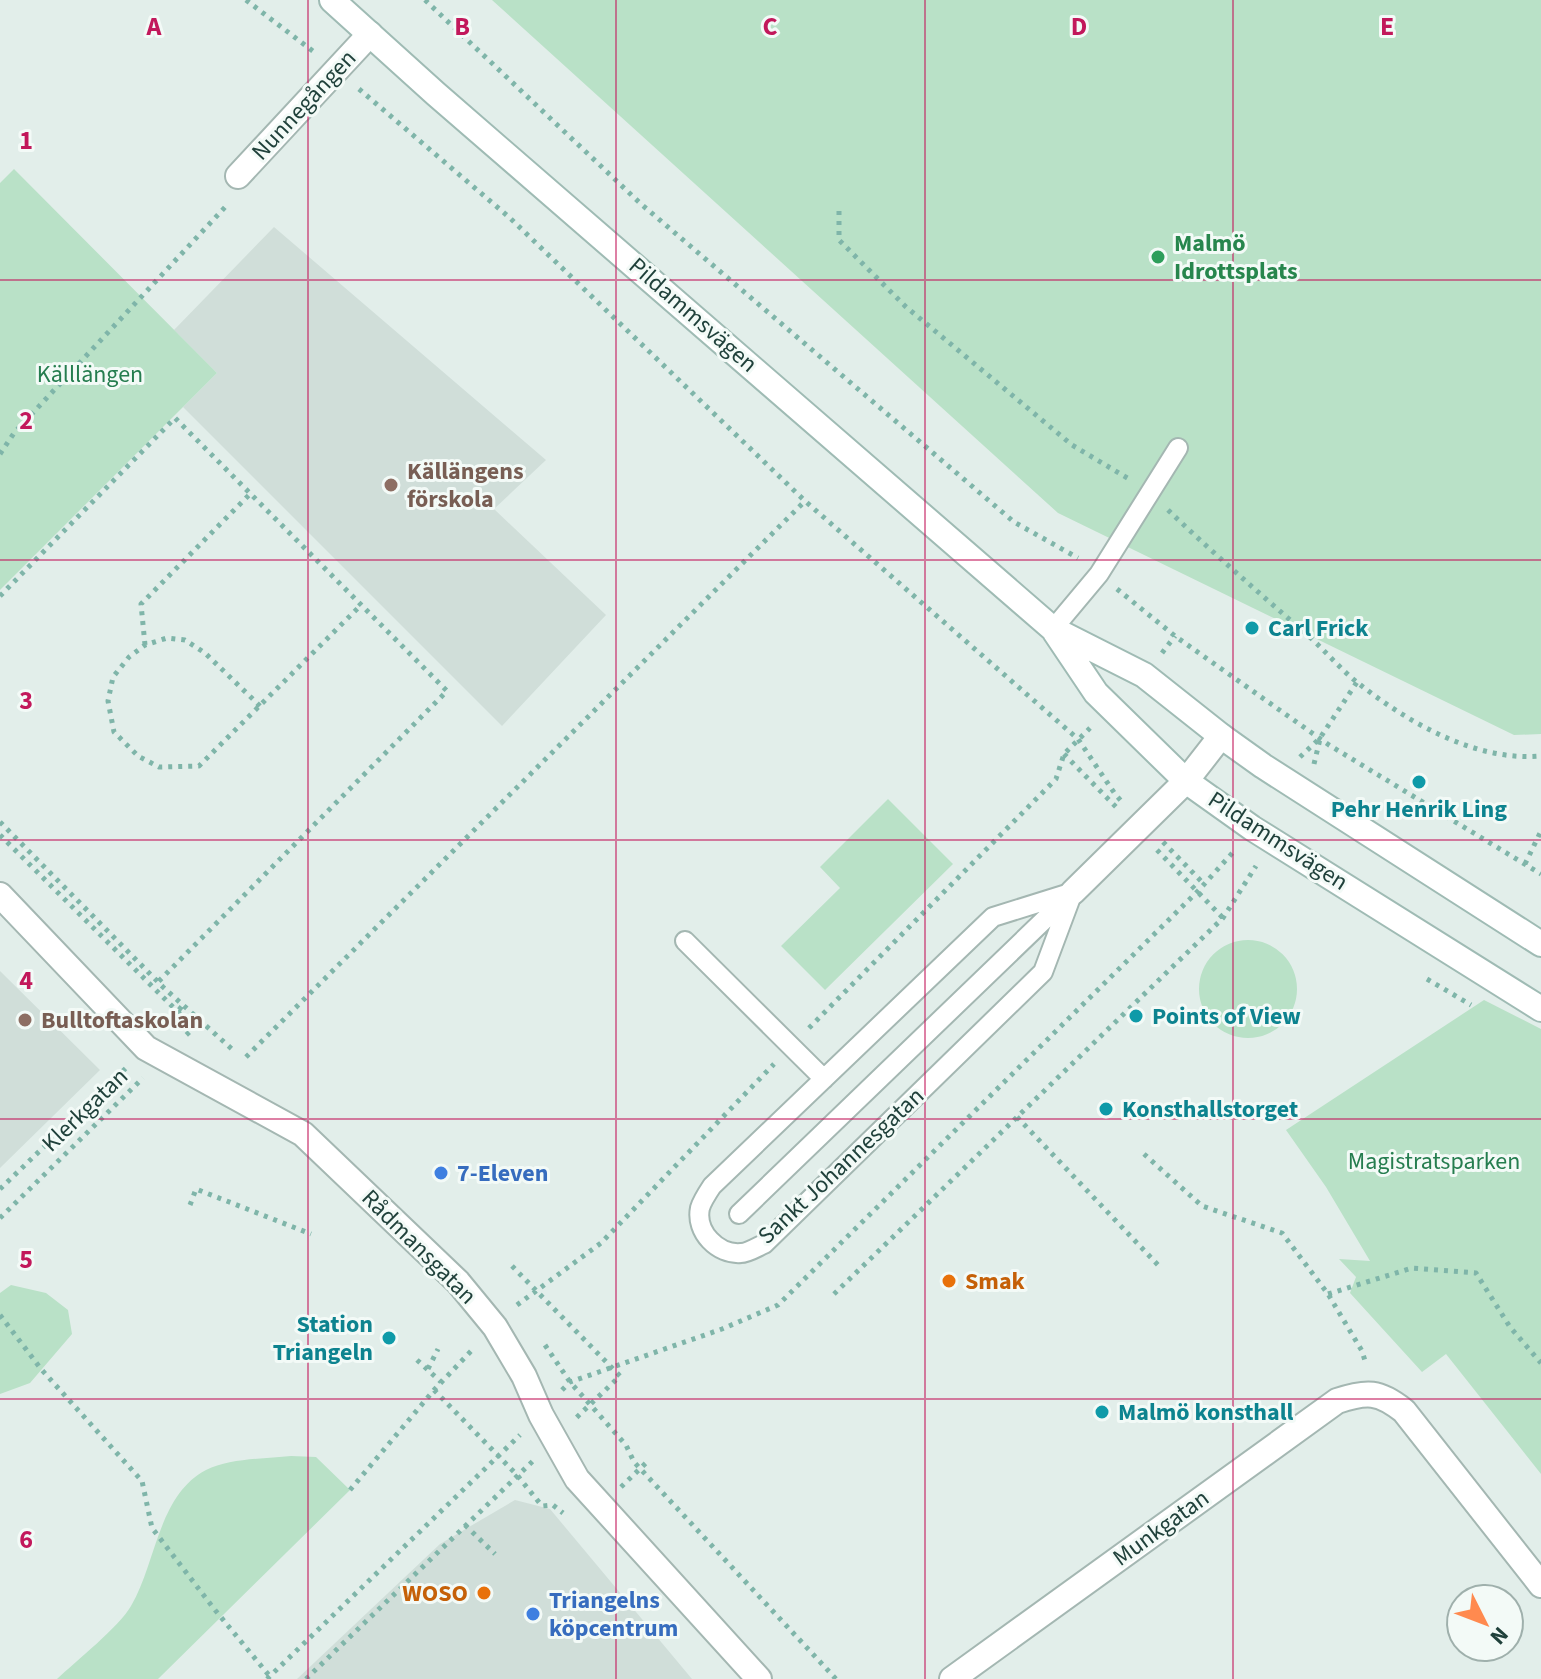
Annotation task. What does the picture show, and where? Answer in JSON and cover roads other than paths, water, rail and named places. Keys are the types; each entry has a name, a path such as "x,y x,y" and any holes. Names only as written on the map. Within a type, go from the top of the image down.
{"street":[{"name":"Pildammsvägen","path":"332,0 1053,629 1144,675 1221,736 1299,790 1541,944"},
{"name":"Nunnegången","path":"238,176 370,34"},
{"name":"Pildammsvägen","path":"1053,629 1096,693 1186,781 1252,828 1541,1009"},
{"name":"Sankt Johannesgatan","path":"1073,892 1186,781 1221,736"},
{"name":"Rådmansgatan","path":"0,895 155,1053 303,1134 431,1255 495,1327 577,1479 759,1679"},
{"name":"Munkgatan","path":"952,1679 1337,1401 1361,1393 1390,1399 1404,1411 1541,1585"}],"lane":[{"path":"1053,629 1099,574 1178,448"},
{"path":"739,1214 1073,892"},
{"name":"Sankt Johannesgatan","path":"1073,892 1043,972 764,1244 743,1254 722,1251 710,1242 703,1228 700,1209 712,1186 993,917 1073,892"},
{"path":"685,941 824,1079"}],"place":[{"name":"Malmö Idrottsplats","path":"1158,257"},
{"name":"Källängens förskola","path":"391,485"},
{"name":"Carl Frick","path":"1252,628"},
{"name":"Pehr Henrik Ling","path":"1419,782"},
{"name":"Points of View","path":"1136,1016"},
{"name":"Bulltoftaskolan","path":"25,1020"},
{"name":"Konsthallstorget","path":"1106,1109"},
{"name":"7-Eleven","path":"441,1173"},
{"name":"Smak","path":"949,1281"},
{"name":"Station Triangeln","path":"389,1338"},
{"name":"Malmö konsthall","path":"1102,1412"},
{"name":"WOSO","path":"484,1593"},
{"name":"Triangelns köpcentrum","path":"533,1614"}],"park label":[{"name":"Källlängen","path":"90,374"},
{"name":"Magistratsparken","path":"1434,1161"}]}
